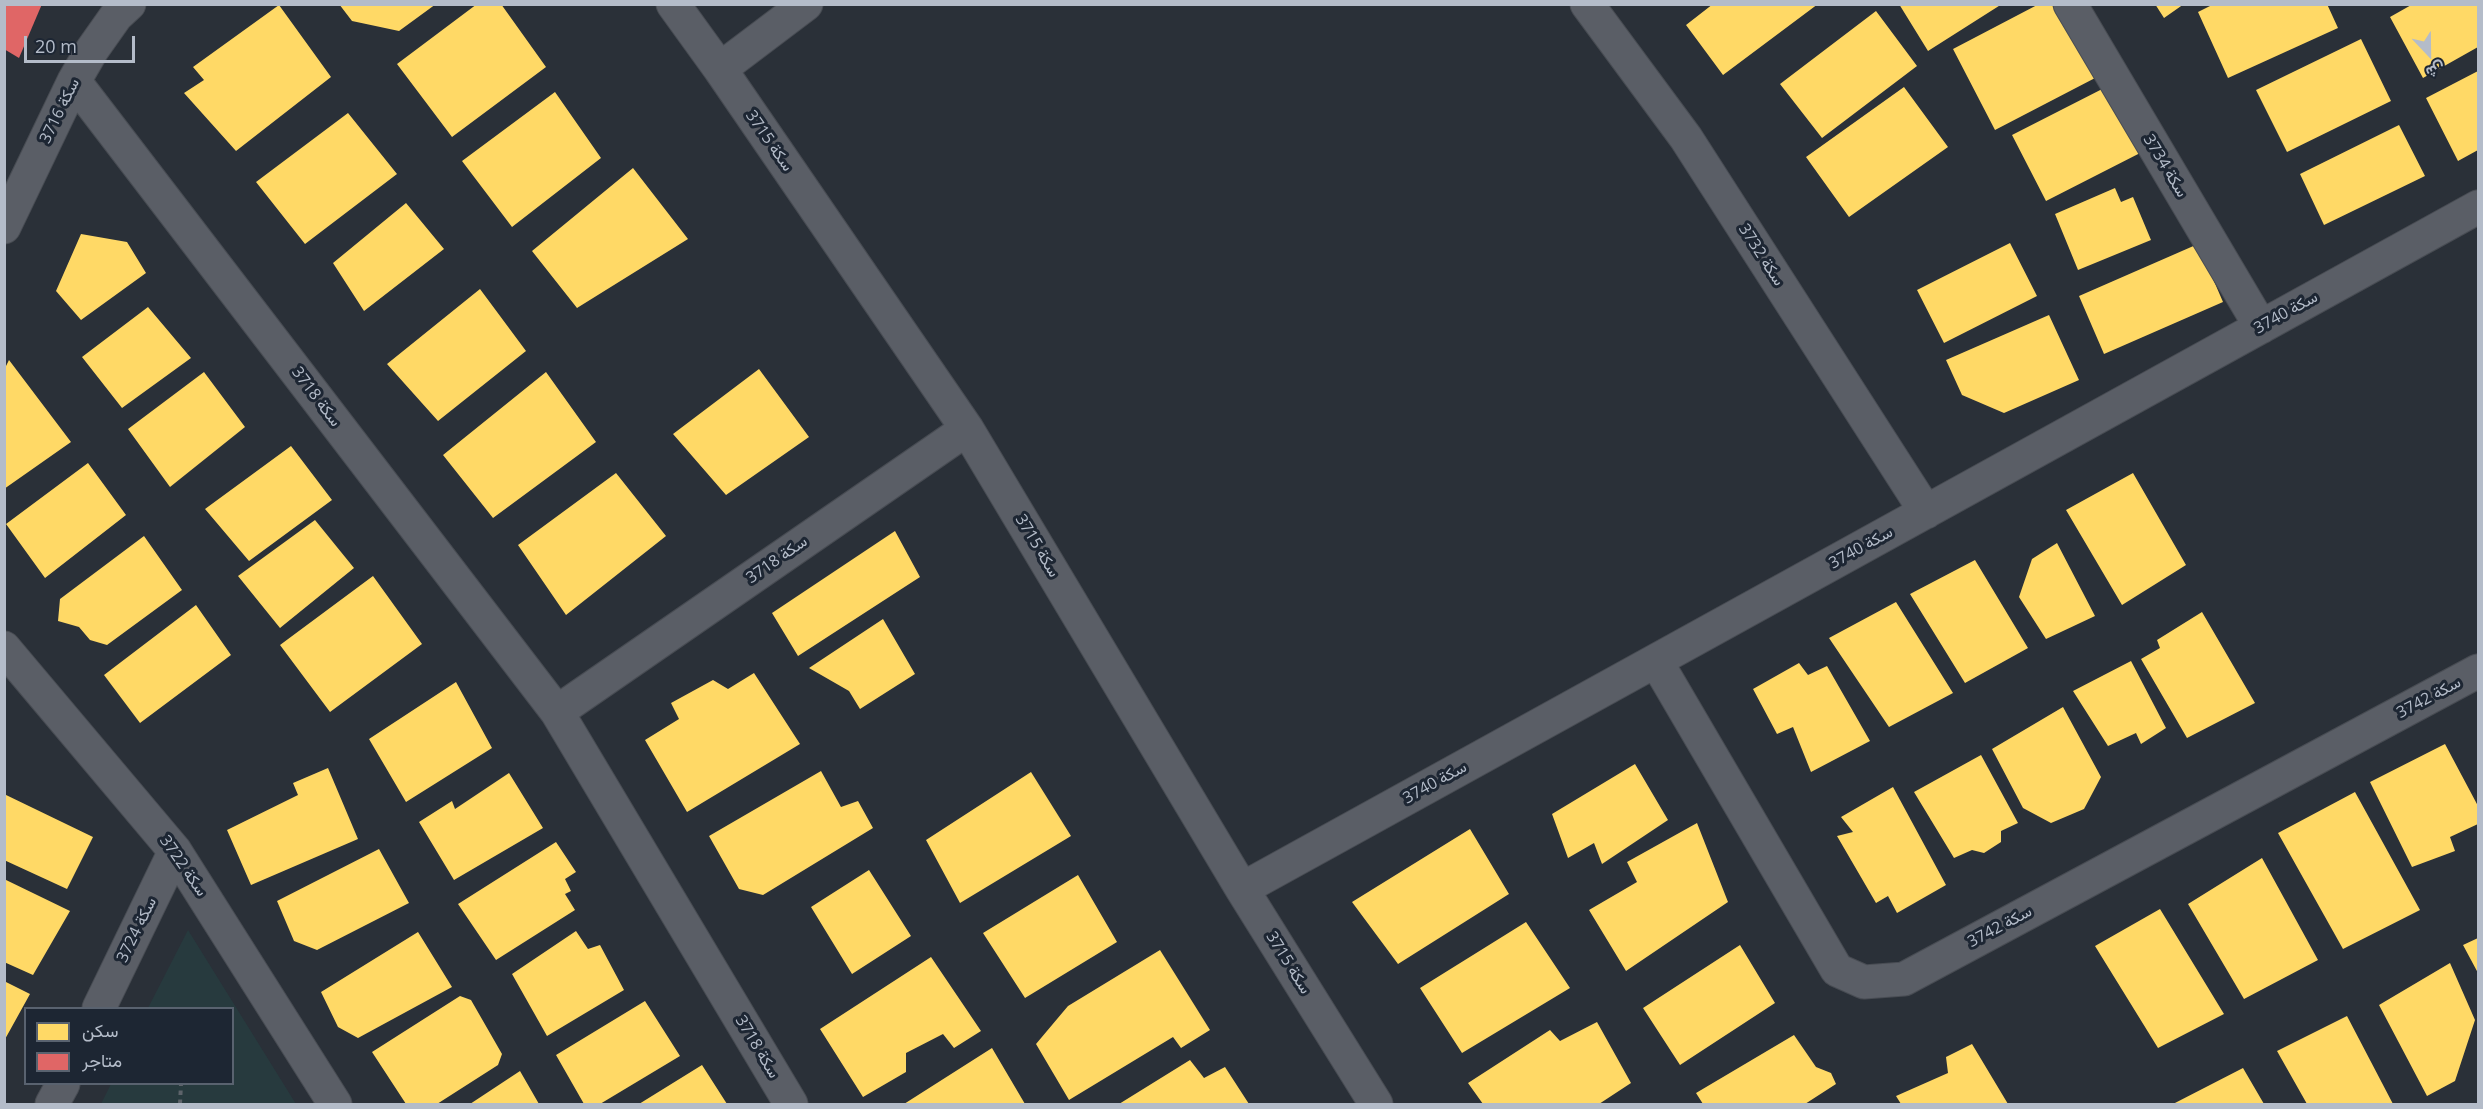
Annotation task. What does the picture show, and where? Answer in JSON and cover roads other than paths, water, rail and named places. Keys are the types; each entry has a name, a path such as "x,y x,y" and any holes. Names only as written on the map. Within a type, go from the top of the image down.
{"street":[{"name":"سكة 3716","path":"4,227 74,81 116,16 129,4"},
{"name":"سكة 3715","path":"673,4 967,429 1242,889 1376,1104"},
{"path":"720,69 806,4"},
{"name":"سكة 3732","path":"1587,4 1686,138 1926,512"},
{"name":"سكة 3734","path":"2070,4 2261,327"},
{"name":"سكة 3718","path":"74,81 557,712 790,1104"},
{"name":"سكة 3740","path":"1242,889 2478,207"},
{"name":"سكة 3718","path":"557,712 967,429"},
{"name":"سكة 3722","path":"4,648 175,851 334,1104"},
{"name":"سكة 3742","path":"1656,661 1837,970 1864,982 1904,978 2477,677"},
{"name":"سكة 3724","path":"99,1007 175,851"},
{"path":"52,1104 62,1085"}]}
